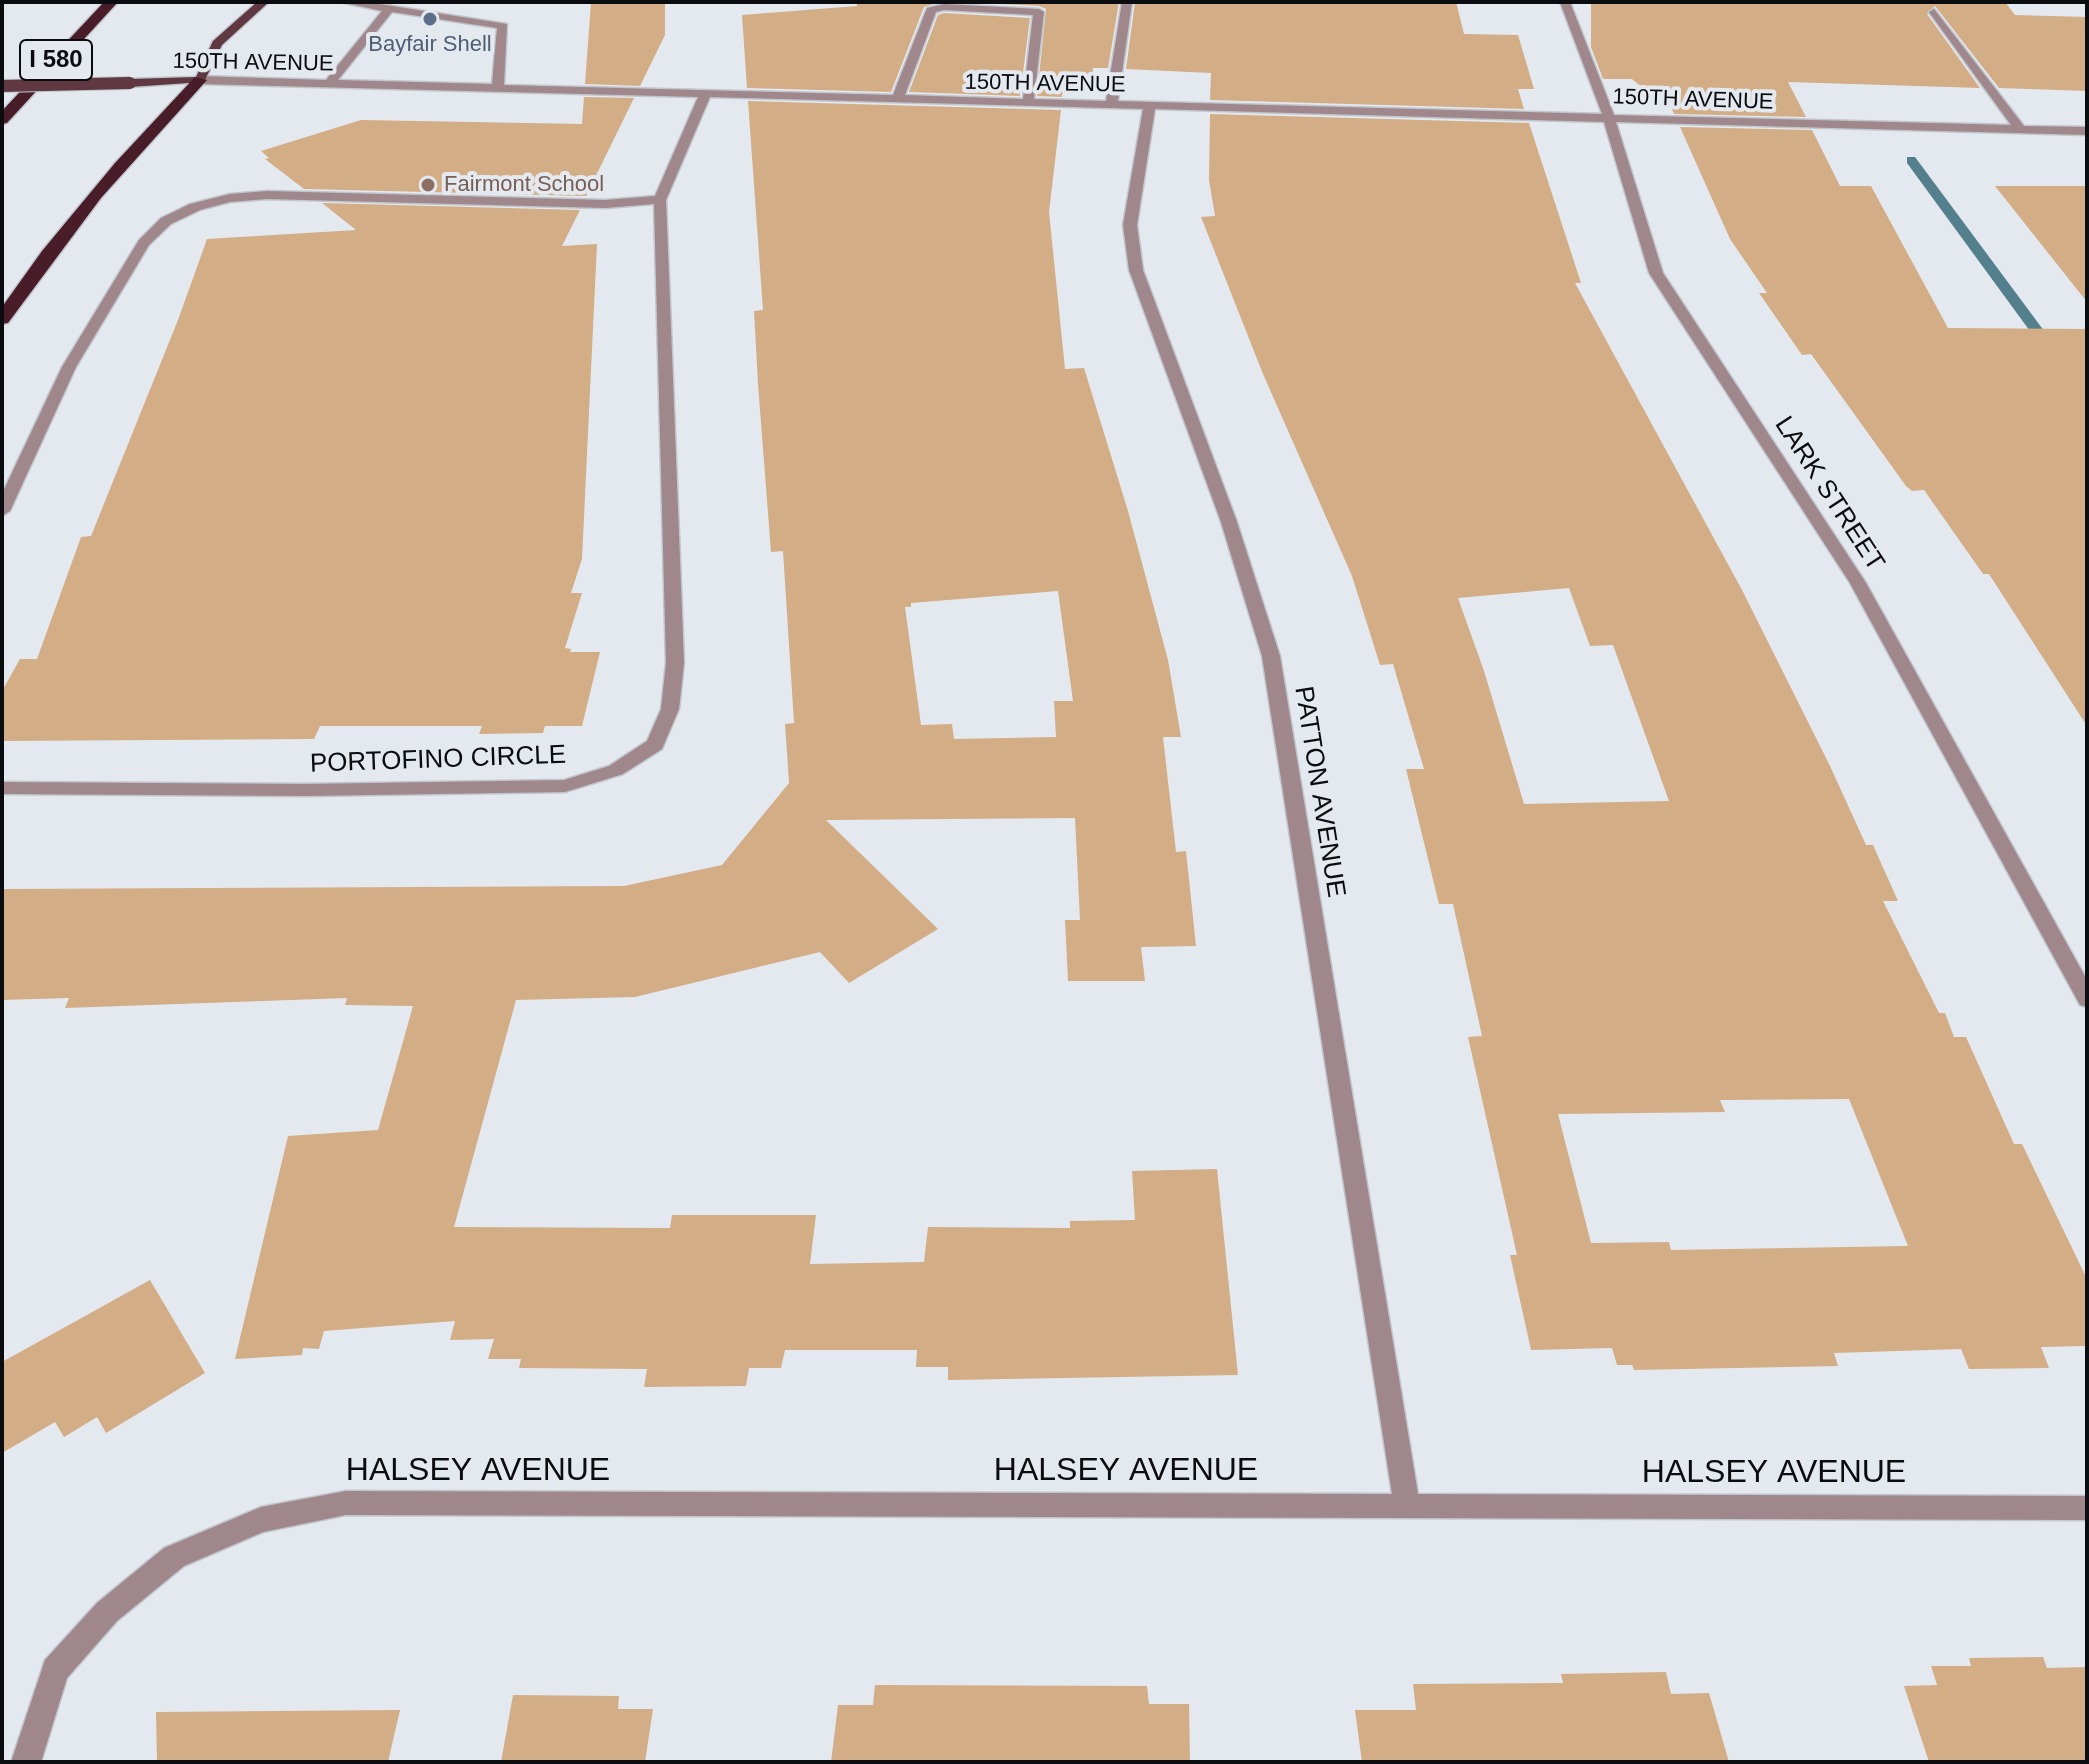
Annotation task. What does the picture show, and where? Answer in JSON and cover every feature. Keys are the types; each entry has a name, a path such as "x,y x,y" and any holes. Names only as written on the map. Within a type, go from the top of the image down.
{"highway":[{"name":"I 580","path":"2,120 111,2"},
{"path":"2,319 62,232 105,179 200,80"}],"main road":[{"path":"200,80 217,43 264,2"},
{"name":"150TH AVENUE","path":"2,86 200,80"}],"street":[{"path":"345,2 503,26 498,89"},
{"path":"1111,105 1127,2"},
{"name":"LARK STREET","path":"1565,2 1609,118 1656,273 1858,583 2087,999"},
{"path":"897,100 931,10 944,7 1039,12 1028,103"},
{"path":"329,84 389,9"},
{"path":"1934,12 2020,129"},
{"name":"150TH AVENUE","path":"200,80 2087,131"},
{"name":"PORTOFINO CIRCLE","path":"2,788 306,790 565,786 616,770 655,745 670,709 675,663 660,200 705,95"},
{"name":"PATTON AVENUE","path":"1150,106 1130,225 1136,270 1229,522 1271,656 1407,1505"},
{"path":"2,511 69,367 144,243 166,221 195,207 230,198 267,195 605,204 660,200"},
{"name":"HALSEY AVENUE","path":"26,1762 55,1670 107,1612 174,1557 261,1520 346,1503 2087,1508"}],"building":[{"path":"591,2 665,2 665,35 640,86 585,84"},
{"path":"857,2 939,2 924,7 891,92 747,88 742,15 857,6"},
{"path":"963,2 1119,2 1108,68 1093,68 1093,74 1065,74 1062,97 1037,96 1046,9 1039,6"},
{"path":"1135,2 1456,2 1464,34 1518,35 1534,89 1518,89 1524,109 1210,100 1211,73 1126,69"},
{"path":"1591,2 2005,2 2015,15 2087,17 2087,91 1999,88 1935,6 1927,14 1980,88 1788,82 1806,117 1674,114 1666,95 1644,89 1632,79 1603,79 1591,47"},
{"path":"938,15 1030,18 1020,96 909,92"},
{"path":"584,97 634,98 586,196 304,189 265,159 269,158 261,151 361,120 582,124"},
{"path":"748,101 1061,110 1049,212 1065,369 1084,368 1128,511 1168,660 1181,737 1163,737 1176,852 1186,851 1196,946 1141,947 1145,981 1068,981 1065,920 1080,920 1075,818 826,820 938,929 849,983 820,952 635,997 516,1000 454,1227 670,1228 672,1215 816,1215 810,1264 924,1262 928,1227 1070,1228 1070,1221 1135,1220 1132,1171 1217,1169 1238,1375 948,1380 948,1367 916,1367 917,1350 785,1350 781,1368 749,1368 746,1386 644,1387 647,1369 519,1368 521,1359 488,1359 494,1339 450,1340 455,1321 324,1331 319,1349 303,1348 302,1355 235,1359 288,1136 378,1130 413,1006 345,1005 347,998 65,1008 69,998 2,1000 2,889 624,886 722,865 789,783 785,724 794,723 783,551 771,552 758,384 754,311 763,310","holes":["1058,591 1073,701 1054,701 1056,737 954,739 952,724 921,725 905,607 911,607 911,603"]},
{"path":"1210,114 1529,123 1581,283 1575,283 1742,590 1866,845 1873,845 1898,901 1883,901 1939,1013 1945,1013 1954,1037 1966,1037 2014,1144 2022,1144 2087,1279 2087,1346 2041,1347 2049,1368 1969,1369 1961,1349 1834,1353 1838,1366 1634,1370 1632,1365 1617,1365 1612,1348 1531,1350 1510,1255 1517,1255 1468,1037 1482,1036 1453,904 1439,904 1406,769 1424,769 1393,664 1380,665 1352,576 1263,374 1201,217 1215,216 1209,180","holes":["1569,588 1590,646 1613,645 1669,801 1524,804 1484,671 1458,598","1849,1099 1908,1246 1671,1250 1669,1242 1591,1243 1558,1114 1725,1112 1720,1100"]},
{"path":"1680,127 1812,130 1840,186 1871,186 1948,328 2087,329 2087,726 1989,574 1983,574 1924,490 1912,491 1906,486 1811,354 1802,355 1759,293 1767,293 1730,239"},
{"path":"1995,186 2087,186 2087,302"},
{"path":"322,203 580,210 562,246 597,244 582,559 571,593 582,593 565,648 571,649 570,652 600,652 582,726 545,726 543,733 479,734 482,726 320,726 314,739 2,741 2,691 20,659 37,659 81,537 91,536 178,320 207,239 356,230"},
{"path":"150,1280 205,1373 106,1433 97,1417 64,1437 55,1422 2,1453 2,1362"},
{"path":"2043,1657 2047,1668 2087,1667 2087,1762 1929,1762 1904,1686 1937,1685 1931,1666 1971,1666 1969,1658"},
{"path":"1666,1672 1671,1694 1709,1693 1729,1762 1362,1762 1355,1710 1416,1710 1413,1684 1563,1683 1561,1674"},
{"path":"875,1685 1147,1686 1149,1704 1189,1704 1190,1762 831,1762 838,1705 873,1705"},
{"path":"513,1695 619,1696 618,1709 653,1709 645,1762 501,1762"},
{"path":"400,1710 388,1762 157,1762 156,1712"}],"waterway":[{"path":"1911,160 2051,350"}],"place":[{"name":"Bayfair Shell","path":"430,19"},
{"name":"Fairmont School","path":"428,185"}]}
